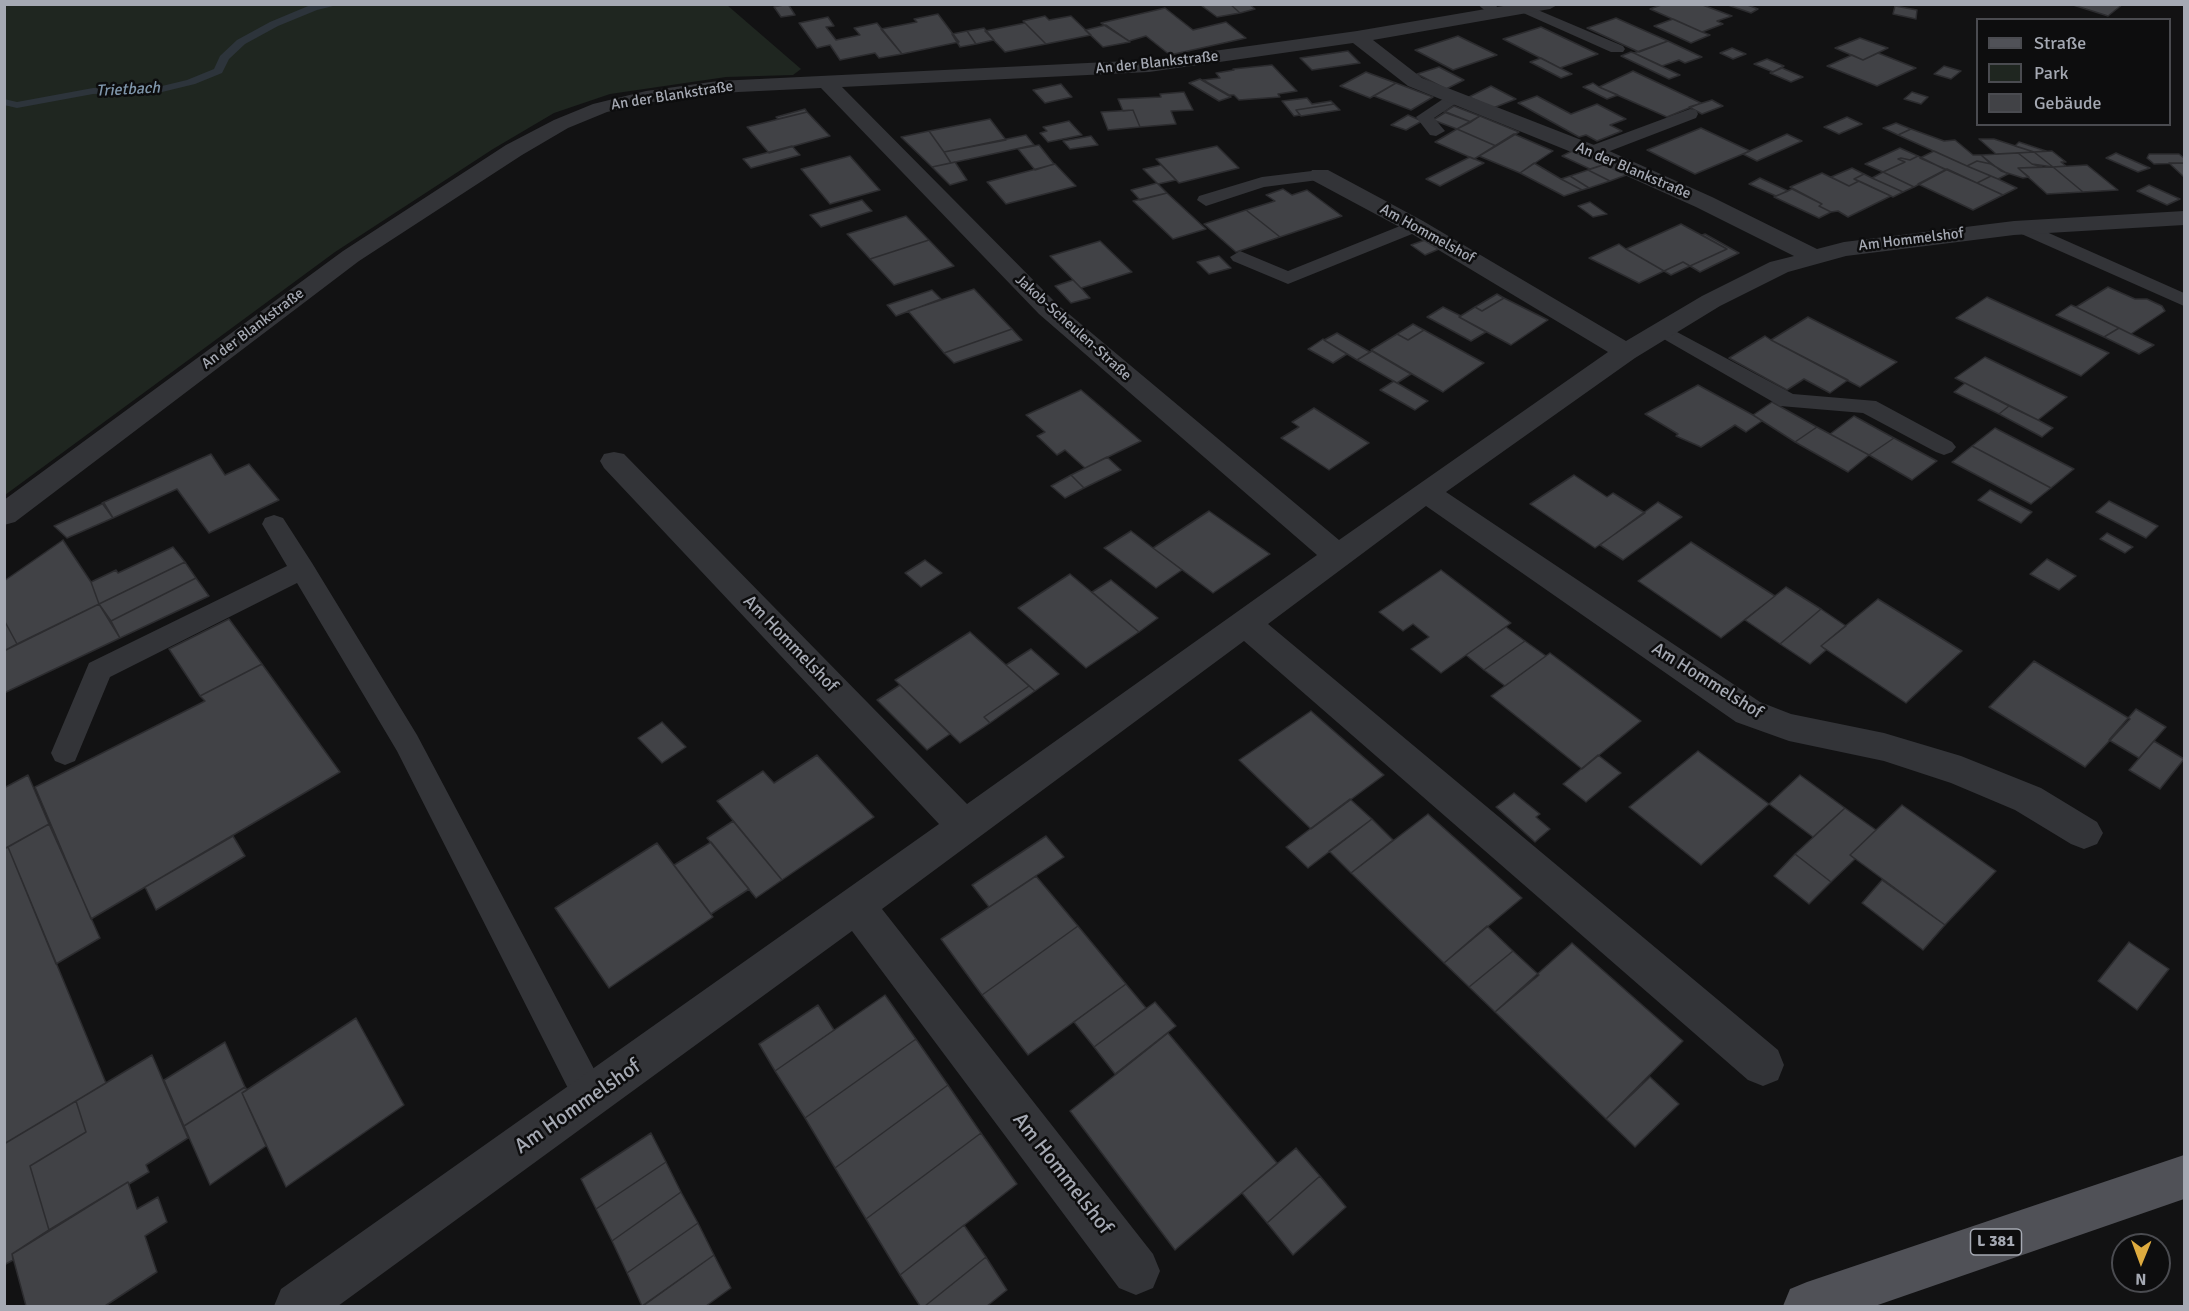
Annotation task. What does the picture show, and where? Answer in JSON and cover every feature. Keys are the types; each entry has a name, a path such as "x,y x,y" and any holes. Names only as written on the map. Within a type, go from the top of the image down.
{"main road":[{"name":"L 381","path":"1808,1306 2184,1177"}],"street":[{"name":"An der Blankstraße","path":"4,515 351,256 448,190 544,132 600,108 646,97 718,87 1149,66 1357,37 1491,9 1536,6"},
{"name":"An der Blankstraße","path":"1357,37 1407,78 1591,152 1704,202 1815,257"},
{"name":"Jakob-Scheulen-Straße","path":"826,82 1048,309 1338,556"},
{"name":"Am Hommelshof","path":"1320,176 1415,226 1626,352"},
{"name":"Am Hommelshof","path":"298,1306 591,1098 1426,492 1626,352 1662,330 1779,267 1815,257 1877,244 2024,228 2184,218"},
{"name":"Am Hommelshof","path":"614,461 965,827"},
{"name":"Am Hommelshof","path":"1426,492 1748,712 1789,727 1884,747 1961,771 2028,799 2084,833"},
{"path":"1246,624 1762,1065"},
{"name":"Am Hommelshof","path":"856,906 1136,1270"}],"lane":[{"path":"1536,6 1617,49"},
{"path":"1436,131 1424,117 1452,98"},
{"path":"1591,152 1690,114"},
{"path":"1206,200 1262,182 1320,176"},
{"path":"1240,257 1288,278 1415,226"},
{"path":"2024,228 2184,300"},
{"path":"1662,330 1788,401 1868,406 1944,447"},
{"path":"274,524 407,743 591,1098"},
{"path":"65,753 99,670 303,569"}],"green space":[{"path":"5,4 727,5 801,69 793,75 726,77 610,94 554,113 493,149 335,252 5,495"}],"building":[{"path":"788,4 795,15 781,17 774,7"},
{"path":"1230,4 1240,13 1217,17 1202,6"},
{"path":"1230,4 1249,4 1255,9 1240,13"},
{"path":"1664,4 1700,4 1732,16 1717,21 1723,24 1702,32 1650,9"},
{"path":"1725,4 1745,4 1758,9 1751,13"},
{"path":"2070,4 2123,4 2108,16"},
{"path":"1895,6 1917,10 1916,19 1893,14"},
{"path":"1165,8 1193,30 1226,22 1246,38 1170,55 1146,36 1129,41 1101,23"},
{"path":"938,14 959,42 902,54 881,29 917,22 914,19"},
{"path":"1045,16 1049,20 1071,16 1091,35 1046,44 1023,21"},
{"path":"828,17 834,26 826,27 836,40 860,35 854,28 877,23 902,54 879,58 875,53 840,60 830,45 817,48 799,23"},
{"path":"1616,18 1668,41 1639,52 1587,28"},
{"path":"1673,19 1710,35 1691,43 1654,26"},
{"path":"1025,23 1046,44 1005,52 985,31"},
{"path":"1106,25 1130,42 1103,47 1085,30"},
{"path":"1541,27 1598,54 1560,68 1503,39"},
{"path":"984,28 994,40 976,44 967,31"},
{"path":"967,31 976,44 960,47 952,34"},
{"path":"1458,36 1497,55 1453,70 1415,50"},
{"path":"1860,38 1888,48 1863,60 1835,48"},
{"path":"1668,41 1702,57 1685,63 1679,60 1662,66 1634,53"},
{"path":"1732,48 1746,54 1733,59 1720,53"},
{"path":"1348,51 1360,63 1312,70 1300,58"},
{"path":"1631,52 1680,75 1669,79 1621,56"},
{"path":"1878,53 1916,68 1877,86 1827,66 1852,55 1863,60"},
{"path":"1541,58 1572,74 1561,78 1530,62"},
{"path":"1767,59 1784,66 1773,72 1754,64"},
{"path":"1272,65 1297,91 1278,94 1280,97 1239,100 1234,95 1229,95 1203,80 1220,78 1216,73 1233,69"},
{"path":"1944,66 1961,71 1951,79 1934,74"},
{"path":"1439,67 1464,80 1446,89 1417,74"},
{"path":"1782,68 1803,77 1791,82 1770,73"},
{"path":"1633,71 1701,103 1667,117 1599,87"},
{"path":"1366,72 1396,83 1370,98 1340,86"},
{"path":"1200,79 1231,97 1219,101 1189,83"},
{"path":"1396,83 1433,97 1411,110 1374,96"},
{"path":"1593,83 1618,95 1607,99 1583,87"},
{"path":"1061,84 1072,97 1045,103 1033,90"},
{"path":"1491,86 1516,99 1493,108 1469,97"},
{"path":"1184,92 1193,110 1171,111 1176,124 1140,127 1133,110 1123,111 1118,99 1161,97 1160,94"},
{"path":"1912,92 1928,97 1921,104 1904,99"},
{"path":"1537,96 1571,114 1597,104 1626,119 1610,125 1622,131 1597,141 1586,135 1579,137 1518,103"},
{"path":"1307,98 1312,104 1331,101 1334,104 1296,110 1300,115 1294,116 1282,101"},
{"path":"1712,100 1723,106 1702,114 1689,107"},
{"path":"1334,104 1340,110 1301,116 1296,110"},
{"path":"1454,106 1480,116 1471,122 1444,112"},
{"path":"805,109 807,112 778,119 776,117"},
{"path":"1133,110 1140,127 1108,130 1101,112"},
{"path":"807,112 830,136 769,153 747,127"},
{"path":"1446,112 1471,122 1457,129 1433,120"},
{"path":"1408,115 1422,121 1406,130 1391,125"},
{"path":"1480,116 1519,132 1496,146 1457,129"},
{"path":"1847,117 1862,124 1839,134 1824,127"},
{"path":"990,119 1006,140 944,152 929,131"},
{"path":"1069,121 1082,135 1048,142 1040,133 1047,131 1043,127"},
{"path":"1896,123 1911,129 1898,135 1883,128"},
{"path":"1701,128 1750,151 1695,174 1647,150"},
{"path":"1457,129 1496,146 1474,159 1435,142"},
{"path":"1911,129 1944,141 1955,140 1973,155 1981,155 1991,164 1977,161 1967,166 1898,135"},
{"path":"929,131 951,163 932,167 901,137"},
{"path":"1514,134 1553,151 1520,173 1479,156"},
{"path":"1787,134 1802,141 1757,161 1743,154"},
{"path":"1026,135 1034,145 951,163 944,152"},
{"path":"1091,136 1098,145 1070,149 1063,141"},
{"path":"1979,139 1994,139 2034,152 1996,154"},
{"path":"2019,142 2046,151 2034,152 2015,146"},
{"path":"1039,145 1054,164 1035,170 1018,149"},
{"path":"792,146 800,155 751,168 743,159"},
{"path":"1217,146 1239,168 1179,183 1156,159"},
{"path":"1900,148 1918,156 1910,160 1898,159 1905,162 1883,172 1865,164"},
{"path":"1574,150 1606,164 1590,169 1562,156"},
{"path":"1934,151 1991,176 1977,183 1920,158"},
{"path":"2052,151 2066,162 2061,162 2066,166 2053,167 2034,152"},
{"path":"2034,152 2053,167 2032,164 2018,153"},
{"path":"2018,153 2032,164 2042,167 2018,168 2029,177 2023,178 2001,171 1981,155"},
{"path":"2116,153 2150,168 2138,172 2106,158"},
{"path":"2149,154 2179,154 2184,158 2184,163 2154,164 2147,158"},
{"path":"850,156 880,190 830,204 801,169"},
{"path":"1918,156 1946,170 1914,187 1883,172 1905,162 1898,159 1910,160"},
{"path":"1470,157 1484,163 1440,186 1426,179"},
{"path":"1977,161 1991,164 2008,174 1998,179 1967,166"},
{"path":"955,162 967,180 950,185 932,167"},
{"path":"1534,163 1582,190 1564,196 1520,173"},
{"path":"2169,163 2184,163 2184,177"},
{"path":"1055,164 1076,186 1006,204 987,182"},
{"path":"1606,164 1629,174 1610,181 1588,170"},
{"path":"1161,165 1176,180 1158,184 1143,169"},
{"path":"2087,165 2118,190 2083,192 2053,167"},
{"path":"2053,167 2083,192 2047,194 2018,168"},
{"path":"1852,168 1864,174 1854,179 1859,181 1849,186 1831,177"},
{"path":"1947,169 2003,195 1973,210 1918,184"},
{"path":"1588,170 1610,181 1589,188 1570,176"},
{"path":"1883,172 1914,187 1903,192 1872,178"},
{"path":"1822,173 1849,186 1859,181 1891,196 1848,217 1838,211 1831,212 1819,206 1822,204 1790,187"},
{"path":"1864,174 1903,192 1893,197 1854,179"},
{"path":"1570,176 1589,188 1582,190 1561,179"},
{"path":"1991,176 2017,188 2003,195 1977,183"},
{"path":"1760,178 1788,191 1776,196 1749,184"},
{"path":"1157,183 1167,193 1140,200 1131,190"},
{"path":"2149,185 2180,199 2167,205 2137,191"},
{"path":"1283,189 1292,195 1307,190 1342,216 1280,237 1246,210 1275,201 1266,195"},
{"path":"1792,189 1822,204 1819,206 1831,212 1819,218 1774,197"},
{"path":"1167,193 1206,229 1173,239 1133,201"},
{"path":"862,200 872,211 821,227 810,215"},
{"path":"1590,202 1607,214 1593,217 1578,206"},
{"path":"1246,210 1280,237 1236,252 1204,224"},
{"path":"906,216 929,240 870,259 847,234"},
{"path":"1681,224 1727,249 1690,266 1683,262 1664,271 1626,249"},
{"path":"1705,234 1739,253 1700,272 1690,266 1727,249 1702,235"},
{"path":"929,240 954,266 894,285 870,259"},
{"path":"1425,240 1439,249 1425,255 1411,245"},
{"path":"1100,241 1132,272 1081,288 1050,256"},
{"path":"1619,244 1664,271 1639,283 1589,258"},
{"path":"1219,256 1231,268 1209,274 1197,262"},
{"path":"1683,262 1690,266 1671,275 1664,271"},
{"path":"1073,280 1090,298 1071,303 1055,286"},
{"path":"2108,287 2135,299 2147,299 2162,306 2165,311 2131,334 2076,307"},
{"path":"974,289 1012,329 944,353 908,311"},
{"path":"932,290 941,299 896,316 887,305"},
{"path":"1497,294 1504,298 1482,311 1475,307"},
{"path":"1987,297 2109,353 2081,376 1956,318"},
{"path":"1504,298 1548,320 1511,345 1459,317 1475,307 1482,311"},
{"path":"2071,305 2119,328 2104,337 2056,315"},
{"path":"1443,307 1486,332 1471,341 1427,317"},
{"path":"1808,317 1897,362 1860,387 1771,340"},
{"path":"1413,324 1424,330 1408,340 1397,334"},
{"path":"2119,328 2154,345 2139,354 2104,337"},
{"path":"1012,329 1022,340 954,363 944,353"},
{"path":"1424,330 1484,363 1443,392 1371,350 1397,334 1408,340"},
{"path":"1337,333 1370,352 1357,360 1324,340"},
{"path":"1765,336 1848,380 1830,393 1804,379 1787,390 1729,358"},
{"path":"1323,339 1347,354 1333,363 1308,349"},
{"path":"1372,351 1411,374 1397,383 1357,360"},
{"path":"1985,357 2067,397 2038,420 1955,378"},
{"path":"1394,381 1428,401 1415,410 1380,390"},
{"path":"1965,383 2009,406 1999,414 1954,392"},
{"path":"1698,385 1762,421 1746,432 1735,425 1701,447 1676,436 1678,434 1645,414"},
{"path":"1081,390 1141,441 1085,468 1065,450 1057,455 1037,436 1045,432 1026,415"},
{"path":"1772,402 1817,427 1795,442 1753,415"},
{"path":"2009,406 2053,428 2042,437 1999,414"},
{"path":"1314,408 1369,443 1329,470 1281,438 1299,427 1292,422"},
{"path":"1854,416 1894,438 1869,455 1830,434"},
{"path":"1817,427 1869,455 1848,472 1795,442"},
{"path":"1995,428 2074,469 2051,488 1972,446"},
{"path":"1894,438 1937,461 1912,480 1869,455"},
{"path":"1972,446 2051,488 2031,504 1952,462"},
{"path":"211,454 225,475 249,464 279,500 209,533 177,489 113,518 102,503"},
{"path":"1107,457 1121,470 1084,488 1071,475"},
{"path":"1071,475 1084,488 1065,498 1051,486"},
{"path":"1574,475 1607,497 1613,493 1645,513 1595,548 1530,504"},
{"path":"1990,490 2032,512 2021,523 1978,500"},
{"path":"2109,501 2158,526 2146,538 2096,512"},
{"path":"1658,502 1682,517 1623,560 1600,545"},
{"path":"104,503 113,518 67,538 54,526"},
{"path":"1209,511 1270,554 1213,593 1153,548"},
{"path":"1131,531 1182,570 1156,588 1104,548"},
{"path":"2107,533 2133,547 2125,553 2100,539"},
{"path":"63,540 91,582 99,604 17,644 4,620 4,581"},
{"path":"1691,542 1775,596 1721,638 1638,581"},
{"path":"173,547 185,562 99,604 91,582 116,570 118,573"},
{"path":"2047,559 2076,576 2059,590 2030,574"},
{"path":"925,560 942,573 921,587 905,573"},
{"path":"185,562 196,578 111,621 99,604"},
{"path":"1441,570 1511,623 1441,673 1411,649 1429,637 1413,624 1403,631 1379,612"},
{"path":"1070,574 1139,632 1086,668 1018,608"},
{"path":"196,578 209,596 120,638 111,621"},
{"path":"1111,580 1158,618 1139,632 1092,592"},
{"path":"1786,587 1821,609 1780,644 1745,620"},
{"path":"1878,599 1962,651 1906,703 1821,646"},
{"path":"99,604 120,638 4,693 4,651"},
{"path":"1821,609 1846,626 1821,646 1826,650 1810,664 1780,644"},
{"path":"229,619 262,664 200,696 169,649"},
{"path":"4,620 17,644 4,651"},
{"path":"1506,627 1525,641 1484,670 1466,655"},
{"path":"970,632 1029,686 984,717 990,723 960,743 895,680"},
{"path":"1525,641 1546,656 1505,686 1484,670"},
{"path":"1031,649 1059,674 1035,691 1006,665"},
{"path":"1550,653 1641,721 1582,769 1491,696"},
{"path":"2034,661 2130,719 2085,767 1989,707"},
{"path":"262,664 340,772 91,919 35,787 205,701 200,696"},
{"path":"900,685 950,734 927,750 877,700"},
{"path":"1029,686 1035,691 990,723 984,717"},
{"path":"2136,709 2166,727 2139,758 2109,740"},
{"path":"1311,711 1384,775 1311,829 1239,760"},
{"path":"662,722 686,747 662,763 638,738"},
{"path":"2154,741 2184,759 2160,789 2129,770"},
{"path":"1698,751 1769,804 1701,865 1629,807"},
{"path":"817,755 874,817 782,880 717,801 763,771 774,783"},
{"path":"1598,755 1621,773 1586,802 1563,784"},
{"path":"28,775 49,824 4,849 4,788"},
{"path":"1800,775 1845,808 1813,837 1769,804"},
{"path":"1514,793 1540,814 1536,817 1550,829 1535,842 1496,807"},
{"path":"1350,799 1372,819 1308,868 1286,847"},
{"path":"1902,805 1996,871 1945,925 1850,855"},
{"path":"1845,808 1876,830 1850,855 1855,859 1831,882 1795,854"},
{"path":"1428,814 1522,898 1444,963 1351,873"},
{"path":"1372,819 1393,840 1351,873 1329,851"},
{"path":"733,821 782,880 756,898 707,838"},
{"path":"49,824 100,938 56,964 8,847"},
{"path":"233,836 245,856 156,910 145,887"},
{"path":"1046,836 1064,857 989,907 972,885"},
{"path":"711,842 749,889 711,914 674,865"},
{"path":"657,843 713,917 609,988 555,908"},
{"path":"8,847 106,1083 4,1144 4,849"},
{"path":"1795,854 1831,882 1809,904 1774,876"},
{"path":"1036,876 1078,926 982,995 941,939"},
{"path":"1882,880 1945,925 1923,950 1862,903"},
{"path":"1078,926 1126,984 1028,1055 982,995"},
{"path":"1487,926 1513,951 1469,987 1444,963"},
{"path":"2129,942 2169,969 2137,1010 2098,981"},
{"path":"1572,943 1683,1041 1606,1119 1495,1012"},
{"path":"1513,951 1539,975 1495,1012 1469,987"},
{"path":"1126,984 1146,1008 1094,1047 1074,1022"},
{"path":"885,995 916,1039 805,1118 775,1071"},
{"path":"1155,1002 1176,1026 1115,1074 1094,1047"},
{"path":"818,1005 834,1030 775,1071 759,1044"},
{"path":"356,1018 404,1105 286,1187 242,1093"},
{"path":"1168,1033 1277,1163 1175,1250 1070,1111"},
{"path":"916,1039 948,1085 835,1168 805,1118"},
{"path":"225,1042 245,1087 184,1126 164,1080"},
{"path":"152,1055 188,1138 146,1165 149,1172 129,1184 128,1182 49,1230 30,1166 86,1132 76,1101"},
{"path":"1650,1077 1679,1104 1635,1147 1606,1119"},
{"path":"948,1085 981,1133 866,1219 835,1168"},
{"path":"245,1087 247,1090 242,1093 266,1146 210,1185 184,1126"},
{"path":"76,1101 86,1132 30,1166 49,1230 12,1254 13,1260 4,1265 4,1144"},
{"path":"651,1133 666,1162 596,1209 581,1179"},
{"path":"981,1133 1017,1184 900,1275 866,1219"},
{"path":"1296,1148 1320,1176 1267,1223 1242,1193"},
{"path":"666,1162 681,1192 612,1241 596,1209"},
{"path":"1320,1176 1346,1207 1293,1255 1267,1223"},
{"path":"128,1182 137,1209 158,1197 167,1222 145,1236 157,1272 105,1306 26,1306 12,1254"},
{"path":"681,1192 698,1223 627,1273 612,1241"},
{"path":"698,1223 714,1255 642,1306 627,1273"},
{"path":"964,1225 986,1257 925,1306 920,1306 900,1275"},
{"path":"714,1255 731,1288 706,1306 643,1306"},
{"path":"986,1257 1007,1290 987,1306 925,1306"}],"waterway":[{"name":"Trietbach","path":"4,102 17,105 93,91 162,89 191,82 218,71 224,58 241,42 274,24 315,7 336,4"}]}
